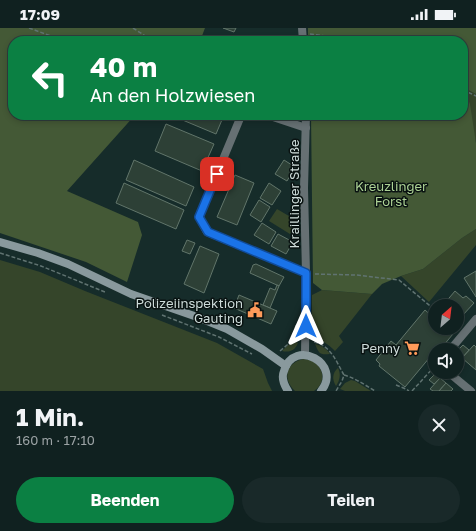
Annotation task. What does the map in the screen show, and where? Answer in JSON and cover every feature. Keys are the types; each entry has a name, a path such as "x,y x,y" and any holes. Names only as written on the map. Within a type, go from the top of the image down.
{"main road":[{"path":"0,242 38,253 68,264 131,294 227,329 262,349 286,366"},
{"path":"288,391 283,381 283,373 286,366 289,361 294,358 305,355 316,358 324,367 327,378 325,390"}],"street":[{"path":"239,120 199,217 208,232 306,273"},
{"path":"282,120 306,128"},
{"name":"Kraillinger Straße","path":"305,355 306,273 304,188 306,120"},
{"path":"456,343 476,319"},
{"path":"456,379 471,391"}],"path":[{"path":"29,28 51,36"},
{"path":"133,28 145,36"},
{"path":"302,34 322,36"},
{"path":"306,273 356,275 399,280 428,304"},
{"path":"412,391 428,374"},
{"path":"344,375 351,377 375,391"},
{"path":"396,385 409,391"}],"green space":[{"path":"0,28 205,28 202,36 8,36 8,120 131,120 67,191 138,222 142,235 127,282 86,262 0,233"},
{"name":"Kreuzlinger Forst","path":"308,28 476,28 476,94 468,90 468,36 308,36"},
{"path":"468,90 476,94 476,143 468,107"},
{"name":"Kreuzlinger Forst","path":"468,100 476,143 476,229 462,238 423,269 382,284 372,294 322,290 313,283 311,120 468,120"},
{"path":"277,209 294,219 294,227 290,234 269,221"},
{"path":"476,229 476,245 431,299 428,299 428,301 401,276 423,269 462,238"},
{"path":"0,260 40,272 217,343 263,369 272,391 0,391"},
{"path":"322,290 372,294 339,336 343,342 335,351 326,343 314,339 312,323 312,295"},
{"path":"296,342 298,343 292,350 287,352 282,351 288,345"},
{"path":"315,344 327,350 330,354 320,353"},
{"path":"303,359 315,362 321,371 322,381 314,391 295,391 288,382 287,377 290,368 297,361"},
{"path":"338,368 340,377 336,386 333,377"},
{"path":"351,380 371,391 345,391 340,389 345,383"}],"building":[{"path":"223,28 236,28 234,32"},
{"path":"183,120 222,120 216,134"},
{"path":"166,124 214,144 202,171 155,151"},
{"path":"134,160 194,187 186,206 126,180"},
{"path":"284,160 295,167 287,181 275,174"},
{"path":"235,175 254,183 237,225 217,217"},
{"path":"124,183 184,210 176,229 116,203"},
{"path":"269,183 281,191 272,205 260,198"},
{"path":"259,200 270,207 261,222 250,215"},
{"path":"262,223 276,232 269,244 254,235"},
{"path":"278,234 293,242 286,254 271,246"},
{"path":"187,240 195,243 190,254 182,251"},
{"path":"200,246 219,254 204,293 184,284"},
{"path":"256,264 284,277 279,286 250,273 253,265"},
{"path":"476,271 476,297 464,278"},
{"path":"277,285 279,286 270,308 263,305 270,288 275,290"},
{"path":"455,291 463,298 466,296 474,303 464,314 464,299 448,299"},
{"name":"Polizeiinspektion Gauting","path":"239,295 277,311 271,324 234,308"},
{"name":"Penny","path":"425,310 428,313 428,335 452,335 446,343 428,343 428,359 405,387 379,366 380,364 376,360 391,341 396,345"},
{"path":"474,345 476,347 476,370 464,360 464,356"},
{"path":"464,346 469,350 464,356"},
{"path":"430,379 439,379 434,384 429,380"},
{"path":"439,379 446,383 439,391 433,391 430,389"},
{"path":"446,383 453,389 451,391 439,391"}],"place":[{"name":"Polizeiinspektion Gauting","path":"255,310"},
{"name":"Penny","path":"412,348"}],"route":[{"path":"217,174 199,217 208,232 306,273 306,326"}]}
